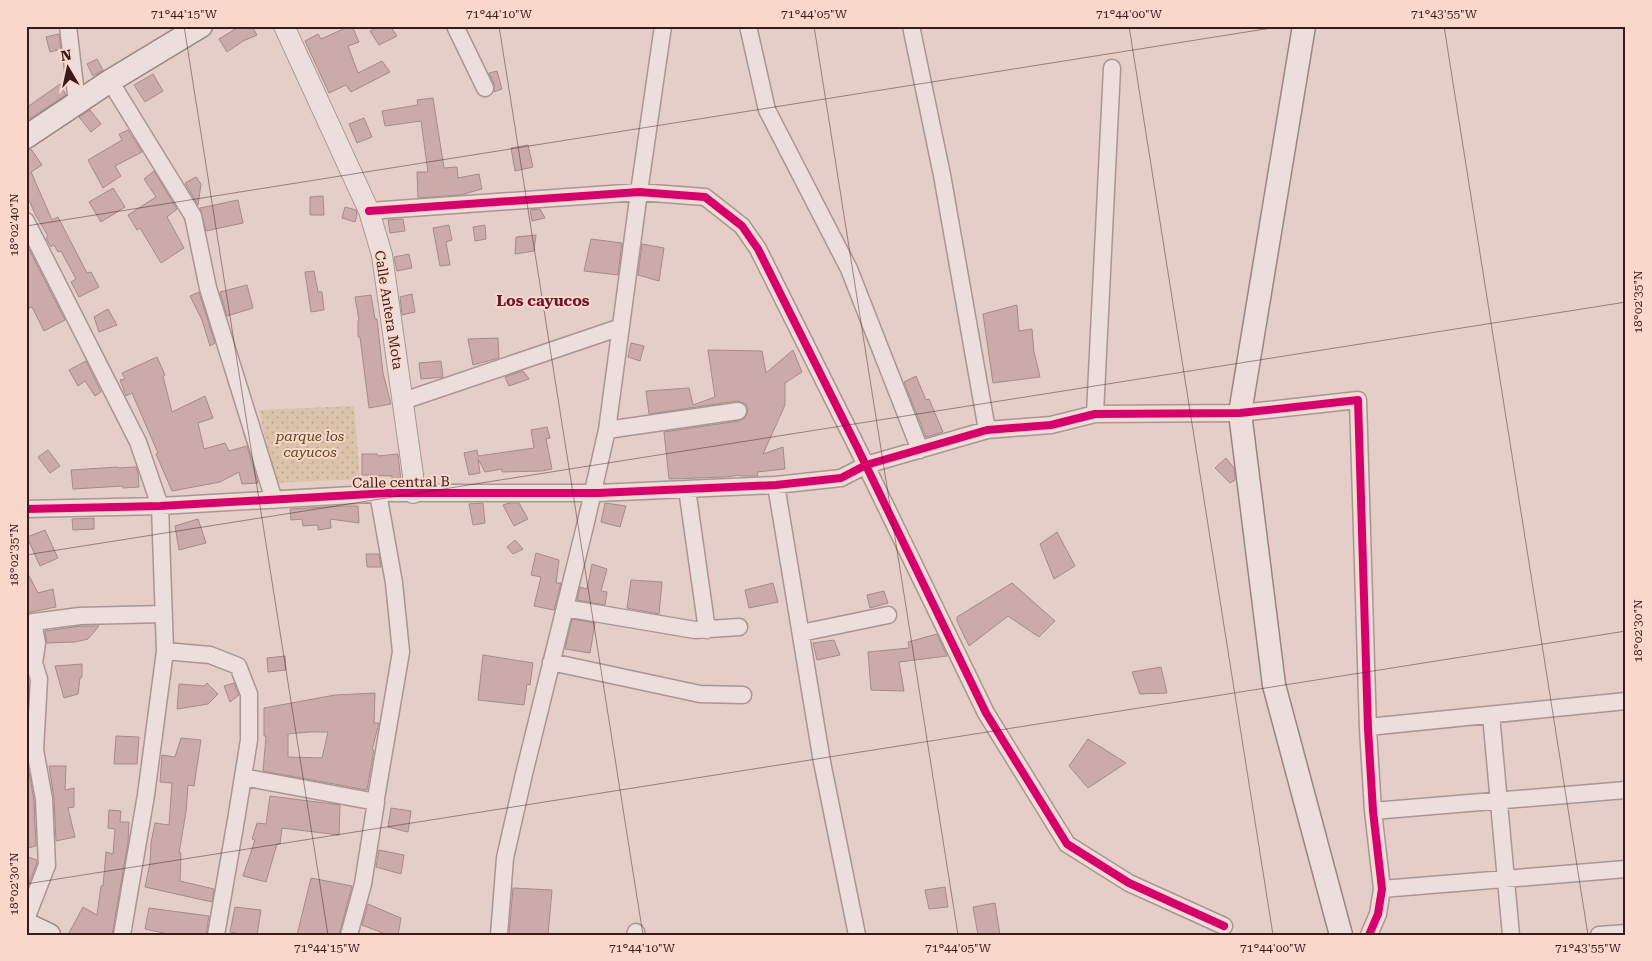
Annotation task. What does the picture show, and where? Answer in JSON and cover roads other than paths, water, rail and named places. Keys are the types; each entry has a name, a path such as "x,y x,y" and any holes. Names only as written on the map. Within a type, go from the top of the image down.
{"main road":[{"path":"26,137 110,81 201,26"},
{"path":"1304,26 1240,413 1274,685 1341,935"},
{"path":"26,924 49,935"}],"street":[{"path":"68,26 77,103"},
{"name":"Calle Antera Mota","path":"284,26 369,211 382,255 413,476 413,492"},
{"path":"456,26 485,88"},
{"path":"499,935 504,858 607,430 663,26"},
{"path":"748,26 767,110 849,269 920,450"},
{"path":"912,26 942,174 987,430"},
{"path":"1095,414 1112,68"},
{"path":"110,81 193,216 208,288 274,500"},
{"path":"369,211 639,192 705,197 742,226 758,249 866,465 986,713 1067,844 1129,883 1224,926"},
{"path":"26,220 138,442 160,506 165,652 146,795 122,935"},
{"path":"403,402 621,327"},
{"name":"Calle central B","path":"26,509 160,506 378,493 598,493 776,485 841,478 866,465 987,430 1051,425 1095,414 1240,413 1358,400 1368,728"},
{"path":"607,430 738,411"},
{"path":"776,485 822,762 857,935"},
{"path":"687,489 707,630"},
{"path":"349,935 363,884 401,652 394,583 378,493"},
{"path":"565,608 695,630 739,627"},
{"path":"26,919 47,865 44,799 35,750 40,679 34,663 37,642 30,622 80,616 164,614"},
{"path":"801,633 888,615"},
{"path":"165,652 210,655 238,666 249,694 249,740 216,935"},
{"path":"551,662 700,694 743,695"},
{"path":"1369,935 1378,914 1382,889 1373,811 1368,728 1626,701"},
{"path":"1491,715 1511,935"},
{"path":"243,777 376,802 375,804"},
{"path":"1373,811 1626,790"},
{"path":"1382,889 1626,869"},
{"path":"1599,935 1626,933"}],"district":[{"name":"Los cayucos","path":"543,301"}],"park label":[{"name":"parque los cayucos","path":"310,444"}]}
